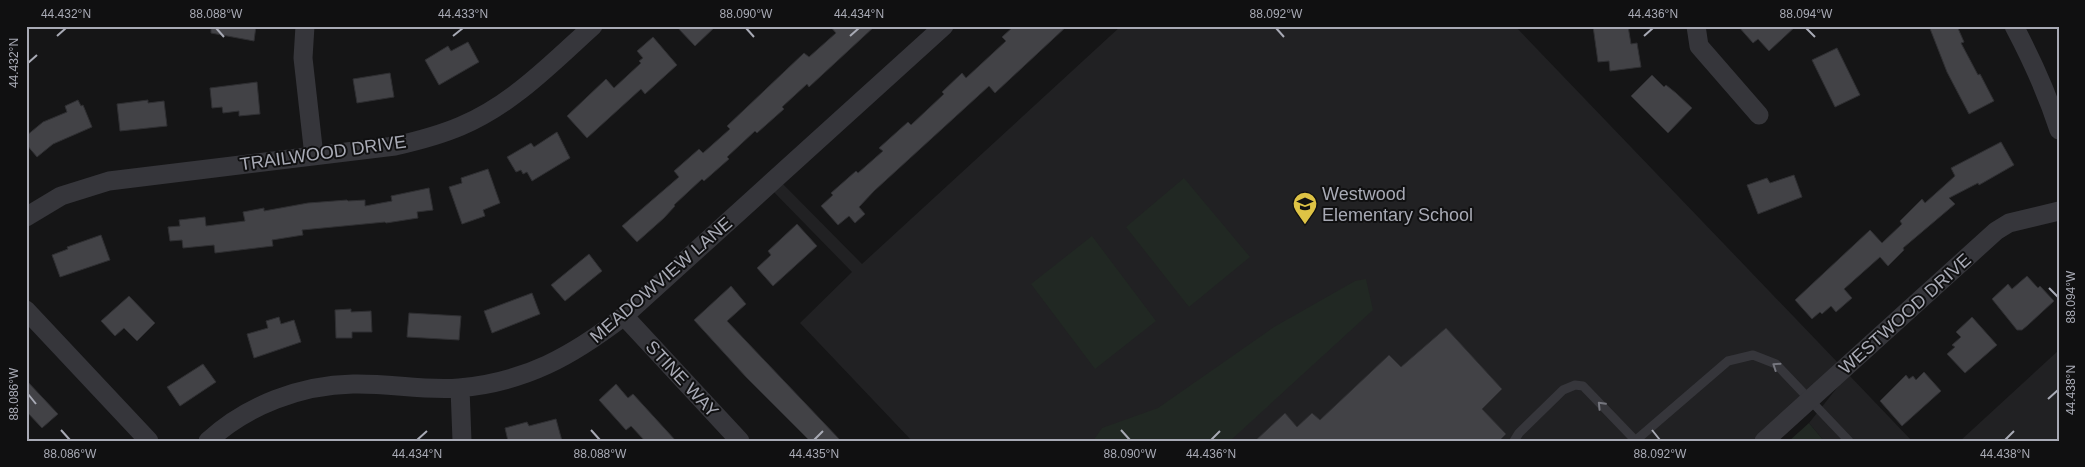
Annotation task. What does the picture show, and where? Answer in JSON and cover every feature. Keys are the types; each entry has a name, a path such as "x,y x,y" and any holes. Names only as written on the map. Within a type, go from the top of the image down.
{"street":[{"path":"305,26 303,58 314,156"},
{"name":"TRAILWOOD DRIVE","path":"26,217 61,196 87,186 109,181 395,146 429,138 462,126 494,109 524,88 593,26"},
{"name":"MEADOWVIEW LANE","path":"208,441 242,415 273,400 296,392 326,386 354,384 426,389 460,388 501,381 526,374 556,361 591,342 624,316 944,26"},
{"path":"1696,26 1699,46 1760,114"},
{"path":"2014,26 2048,94 2059,130"},
{"name":"WESTWOOD DRIVE","path":"1764,441 1996,231 2009,223 2059,211"},
{"path":"26,310 149,441"},
{"name":"STINE WAY","path":"624,316 740,441"},
{"path":"460,388 462,441"}],"lane":[{"path":"1514,441 1519,432 1563,390 1574,385 1583,386 1635,441 1728,361 1753,356 1776,364 1848,441"}],"shaded area":[{"name":"Westwood Elementary School","path":"1121,26 1515,26 1841,366 1759,441 912,441 800,323 852,272 768,186 777,178 862,264"},
{"path":"1184,178 1250,257 1189,307 1126,227"},
{"path":"1092,236 1156,321 1095,369 1031,284"},
{"path":"1366,279 1373,310 1230,441 1093,441 1102,428 1158,408 1274,327 1355,281"},
{"path":"2059,350 2059,441 1960,441"},
{"path":"1848,374 1912,441 1824,441 1809,423"},
{"path":"1809,423 1824,441 1789,441"}],"building":[{"path":"211,26 256,26 254,41 211,33"},
{"path":"676,26 716,26 695,46"},
{"path":"830,26 875,26 809,87 807,84 782,107 784,109 757,133 755,131 727,157 729,159 704,181 702,179 674,205 664,218 637,242 622,226 679,177 674,171 699,149 703,153 730,129 727,126 804,53 809,57 836,33"},
{"path":"1014,26 1067,26 995,93 989,86 874,191 859,207 865,214 855,223 849,216 838,225 821,206 833,195 831,193 883,151 879,148 908,122 911,125 944,94 942,92 962,73 966,78 1006,41 1002,37"},
{"path":"1593,26 1628,26 1631,44 1637,43 1641,67 1610,71 1609,61 1598,62"},
{"path":"1738,26 1796,26 1769,51 1758,39 1753,43"},
{"path":"1929,26 1957,26 1964,42 1961,43 1994,101 1969,114 1947,72"},
{"path":"653,37 677,65 645,94 641,89 587,138 567,116 606,79 614,88 641,63 639,61 643,58 637,51"},
{"path":"468,42 479,62 439,85 425,60 448,46 451,51"},
{"path":"1837,48 1860,95 1835,107 1812,60"},
{"path":"390,73 394,97 357,103 353,79"},
{"path":"1652,75 1664,87 1666,85 1692,108 1668,133 1631,96"},
{"path":"257,82 260,114 239,116 239,111 223,113 222,107 212,108 210,88"},
{"path":"78,100 81,106 83,105 92,127 53,144 37,157 26,144 26,136 43,122 67,112 65,106"},
{"path":"148,100 148,103 164,101 167,126 120,131 117,104"},
{"path":"557,132 570,158 532,181 527,172 523,174 521,170 516,172 507,157 531,143 534,147"},
{"path":"2001,142 2014,165 1979,185 1978,183 1949,198 1955,204 1903,248 1904,250 1888,266 1880,257 1844,289 1852,298 1836,312 1831,306 1822,314 1820,312 1812,319 1795,300 1870,230 1882,243 1902,224 1900,221 1922,199 1925,203 1955,176 1951,168"},
{"path":"488,169 500,203 483,210 485,216 462,224 449,187 462,183 461,178"},
{"path":"1794,175 1802,197 1758,214 1747,185 1767,178 1770,183"},
{"path":"429,188 433,210 417,212 418,218 386,223 302,230 303,235 272,240 273,246 215,253 214,245 183,248 182,240 170,241 168,227 180,226 179,220 205,217 206,226 245,221 243,212 264,208 264,211 308,203 347,200 365,200 365,206 392,201 391,196"},
{"path":"797,224 817,246 773,286 757,268 771,255 768,251"},
{"path":"101,235 110,260 60,277 52,255 68,249 67,247"},
{"path":"589,254 602,271 565,301 551,285"},
{"path":"2027,276 2054,301 2022,330 2017,330 1992,299 2008,284 2012,289"},
{"path":"731,286 746,304 727,321 841,441 810,441 746,377 694,320"},
{"path":"532,293 540,314 492,333 484,311"},
{"path":"129,296 155,323 137,341 124,328 115,336 101,321"},
{"path":"351,309 351,312 371,311 372,332 352,332 352,338 336,338 335,310"},
{"path":"409,313 461,316 459,340 407,337"},
{"path":"279,317 281,324 294,320 301,342 254,358 247,334 268,328 266,321"},
{"path":"1972,317 1997,345 1965,373 1947,354 1955,347 1952,345 1961,337 1956,332"},
{"path":"1446,328 1502,389 1482,409 1506,434 1499,441 1255,441 1285,413 1297,427 1312,413 1320,420 1389,355 1401,367"},
{"path":"203,364 216,382 180,406 167,387"},
{"path":"1924,372 1941,391 1902,426 1880,401 1906,375 1909,379 1913,376 1916,380"},
{"path":"26,380 58,414 42,428 26,411"},
{"path":"616,384 628,398 633,394 676,441 645,441 631,426 626,430 599,400"},
{"path":"556,419 562,441 508,441 505,428 527,422 529,426"}],"place":[{"name":"Westwood Elementary School","path":"1305,225"}]}
